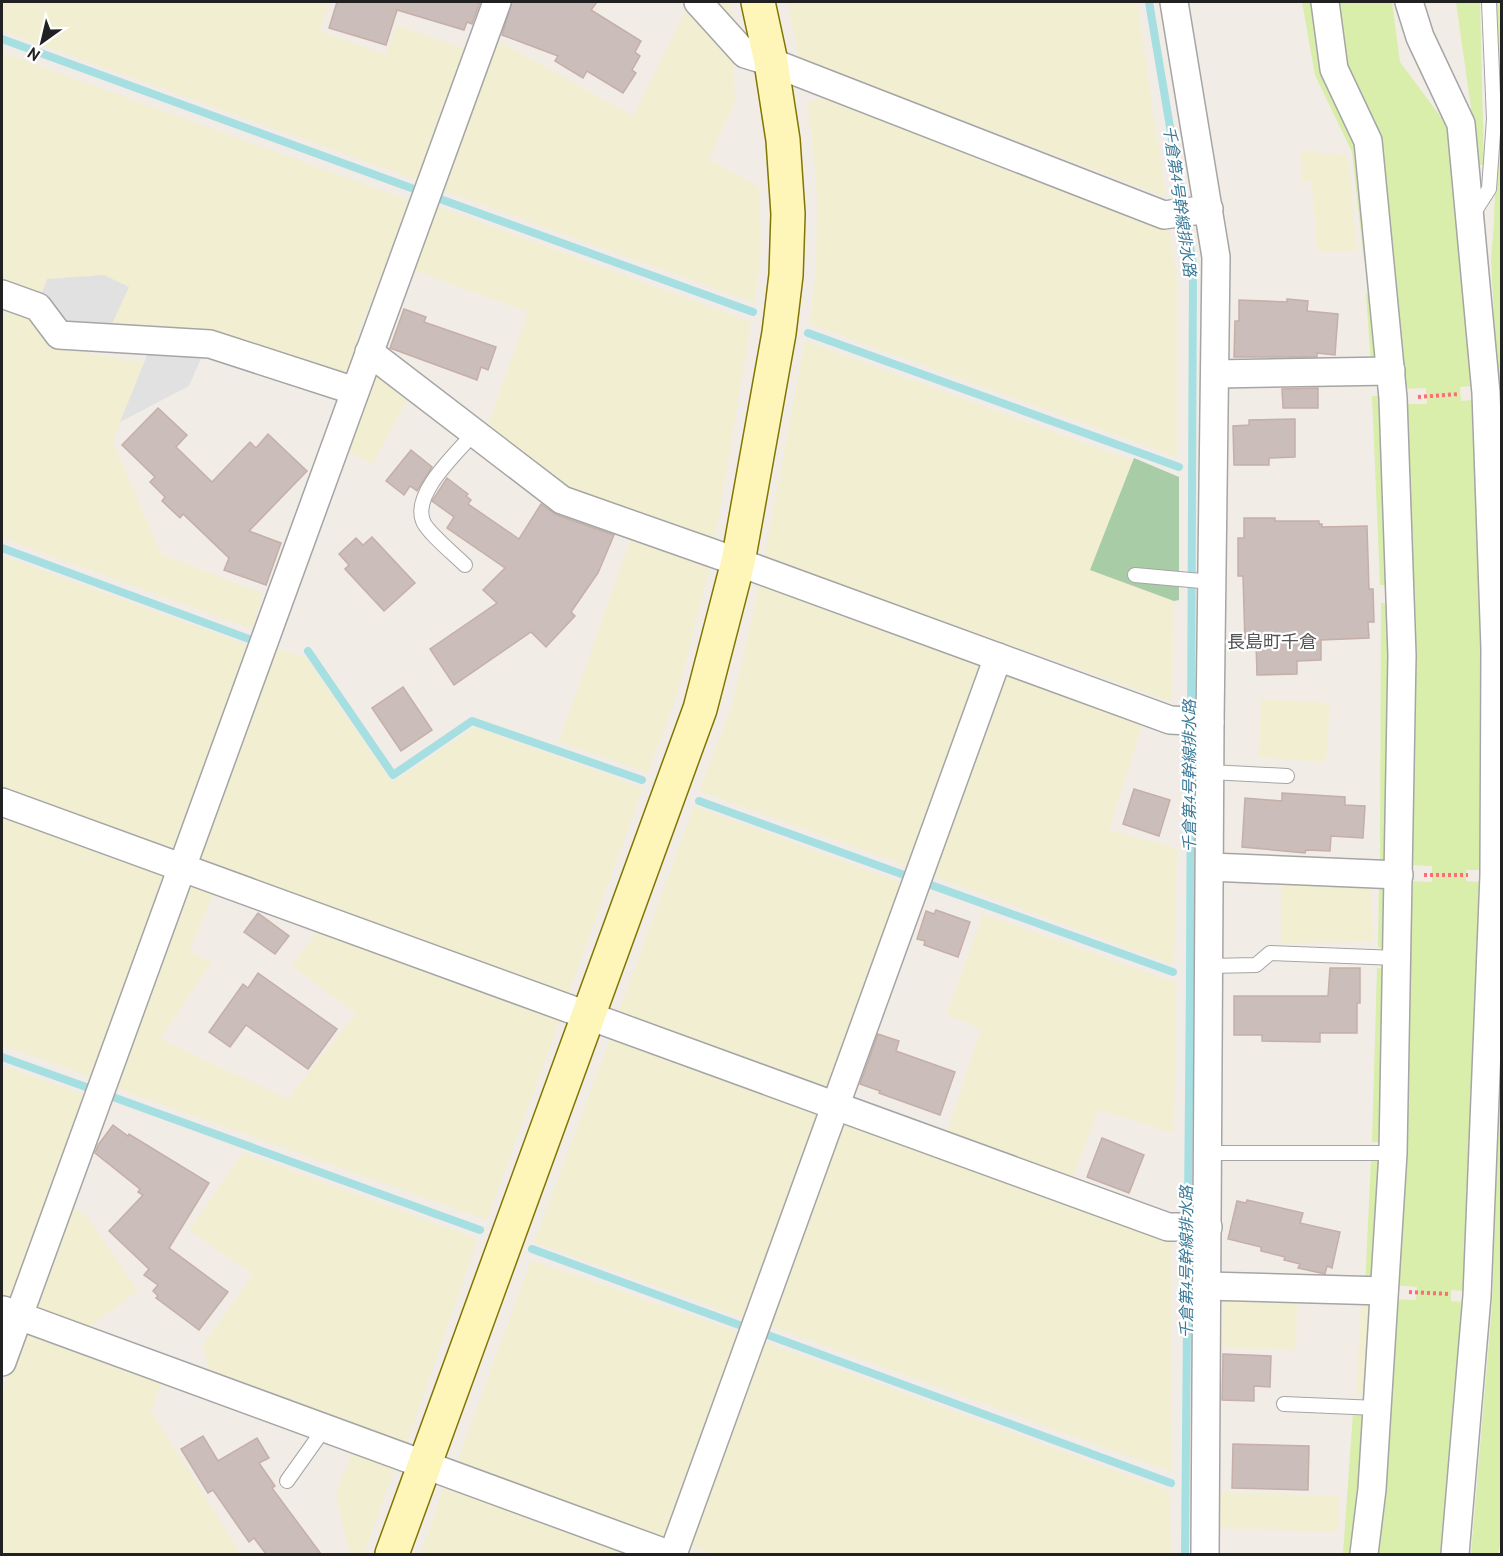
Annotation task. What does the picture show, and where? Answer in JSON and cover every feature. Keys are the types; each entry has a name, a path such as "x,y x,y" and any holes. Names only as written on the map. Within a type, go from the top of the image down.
{"street":[{"path":"2,1362 10,1313 182,867 497,2"},
{"path":"698,2 745,54 771,62 1164,215 1193,211"},
{"path":"392,1554 700,709 738,562 779,333 786,275 788,213 783,140 771,62 758,2"},
{"path":"1174,2 1193,211 1216,257 1215,374 1207,581 1196,722 1210,772 1208,1153 1192,1227 1207,1286 1205,1554"},
{"path":"1325,2 1334,69 1368,141 1390,371 1402,655 1393,1153 1372,1489 1364,1554"},
{"path":"1409,2 1420,37 1461,124 1486,393 1495,650 1494,875 1477,1296 1455,1554"},
{"path":"2,294 38,307 59,335 210,344 355,391"},
{"path":"369,352 562,500 1170,720 1196,722"},
{"path":"1215,374 1390,371"},
{"path":"673,1554 998,657"},
{"path":"2,802 1168,1227 1192,1227"},
{"path":"1210,867 1399,875"},
{"path":"1207,1286 1384,1291"},
{"path":"10,1313 668,1554"}],"lane":[{"path":"1470,219 1489,189 1494,119 1489,2"},
{"path":"465,565 423,523 420,507 425,493 474,433"},
{"path":"1135,575 1207,581"},
{"path":"1210,772 1287,776"},
{"path":"1209,966 1256,965 1270,953 1397,958"},
{"path":"1208,1153 1393,1153"},
{"path":"1284,1404 1377,1408"},
{"path":"287,1481 324,1429"}],"path":[{"path":"1427,396 1461,394"},
{"path":"1432,875 1466,875"},
{"path":"1416,1293 1451,1294"}],"shaded area":[{"path":"2,2 330,2 320,31 386,55 397,25 469,51 420,181 2,31"},
{"path":"714,2 730,2 735,27"},
{"path":"787,2 1137,2 1166,197 799,59"},
{"path":"688,7 733,60 735,101 709,159 759,187 761,249 755,303 444,191 497,40 633,116"},
{"path":"2,52 411,201 357,337 360,349 346,378 110,328 2,279"},
{"path":"821,97 1169,228 1177,280 1177,457 809,324 816,268 817,201 807,104"},
{"path":"1301,151 1348,155 1357,251 1317,252 1312,182 1302,181"},
{"path":"436,206 751,322 715,538 568,487 488,426 528,312 413,270"},
{"path":"104,275 129,287 110,328 63,329 39,300 47,279"},
{"path":"2,309 33,321 50,347 144,362 113,442 161,554 263,594 252,629 2,538"},
{"path":"805,341 1133,461 1090,570 1174,601 1172,702 764,558"},
{"path":"148,353 202,356 189,386 120,422"},
{"path":"374,370 410,395 372,464 341,447"},
{"path":"633,532 711,562 680,685 648,773 559,742"},
{"path":"2,556 250,646 172,851 2,789"},
{"path":"760,582 981,661 910,867 699,791 732,705"},
{"path":"273,648 306,657 392,783 475,727 643,788 568,995 195,861"},
{"path":"1003,668 1144,719 1109,830 1177,848 1174,965 930,875"},
{"path":"1261,699 1330,703 1326,762 1258,757"},
{"path":"694,806 905,884 830,1091 617,1016"},
{"path":"2,812 164,872 91,1077 2,1045"},
{"path":"187,881 215,891 189,951 212,962 160,1039 288,1099 356,1013 292,966 318,930 560,1020 487,1220 113,1087"},
{"path":"1281,881 1371,887 1374,940 1372,942 1281,943"},
{"path":"983,914 1176,983 1174,1133 1099,1110 1072,1178 947,1133 981,1029 947,1014"},
{"path":"611,1036 820,1113 749,1320 534,1242"},
{"path":"2,1065 85,1095 11,1301 2,1297"},
{"path":"841,1119 1172,1239 1172,1472 767,1325"},
{"path":"243,1153 478,1239 406,1445 213,1379 202,1346 253,1275 189,1230"},
{"path":"69,1204 88,1218 138,1291 83,1331 29,1309"},
{"path":"531,1260 741,1333 666,1539 457,1462"},
{"path":"1223,1297 1297,1299 1296,1350 1222,1348"},
{"path":"1361,1303 1376,1304 1372,1395 1356,1394"},
{"path":"25,1331 161,1383 151,1411 241,1554 2,1554 2,1393"},
{"path":"762,1341 1170,1491 1171,1554 712,1554 687,1545"},
{"path":"352,1453 395,1468 364,1554 346,1554 349,1552 336,1493"},
{"path":"445,1485 637,1554 420,1554"},
{"path":"1220,1492 1339,1496 1338,1532 1219,1528"}],"green space":[{"path":"1302,2 1318,2 1361,142 1372,260 1364,261 1352,152 1315,75"},
{"path":"1332,2 1392,2 1400,62 1449,128 1472,386 1460,387 1461,401 1473,400 1480,650 1479,870 1466,870 1466,881 1479,882 1464,1291 1451,1290 1451,1301 1463,1302 1440,1554 1372,1554 1392,1299 1416,1300 1417,1287 1393,1285 1408,881 1432,882 1432,866 1408,865 1403,404 1427,404 1426,388 1401,389 1341,66"},
{"path":"1456,2 1480,2 1484,165 1479,165"},
{"path":"1495,2 1502,2 1501,445 1491,260 1498,78"},
{"path":"1377,293 1382,355 1371,363 1366,294"},
{"path":"1372,396 1386,396 1394,585 1380,585"},
{"path":"1134,458 1179,477 1179,600 1174,601 1090,570"},
{"path":"1381,603 1392,604 1392,859 1380,867"},
{"path":"1379,886 1393,894 1387,949 1378,947"},
{"path":"1377,968 1391,969 1384,1142 1372,1142"},
{"path":"1501,1038 1501,1539 1498,1554 1471,1554 1492,1306"},
{"path":"1379,1160 1379,1277 1365,1287 1371,1161"},
{"path":"1353,1413 1368,1414 1356,1554 1343,1554"}],"building":[{"path":"337,2 480,2 472,24 467,22 464,30 397,10 386,45 329,28"},
{"path":"512,2 597,2 591,10 641,41 635,52 640,56 632,70 636,73 623,93 587,71 583,78 555,61 558,56 502,35"},
{"path":"1287,299 1308,301 1307,311 1338,314 1335,355 1317,353 1317,357 1234,357 1235,321 1239,321 1239,300 1287,302"},
{"path":"404,309 426,317 424,322 496,347 488,370 481,367 477,380 390,348"},
{"path":"1318,388 1318,408 1283,408 1282,389"},
{"path":"158,408 187,435 176,447 212,482 250,442 256,448 268,434 307,471 249,531 281,543 266,585 224,570 229,558 183,514 180,518 162,501 165,497 150,482 155,477 122,445"},
{"path":"1295,419 1295,457 1269,458 1269,465 1234,465 1233,426 1249,425 1249,420"},
{"path":"411,450 432,467 417,491 410,486 404,495 386,481"},
{"path":"447,478 468,494 466,496 471,500 468,504 519,539 541,504 557,515 614,535 598,573 571,612 575,616 546,647 531,632 454,685 430,649 497,603 483,590 505,568 447,528 454,517 432,501"},
{"path":"1244,518 1319,521 1322,527 1367,526 1369,589 1373,589 1374,622 1368,622 1369,638 1321,640 1321,660 1297,661 1297,674 1257,675 1256,643 1245,643 1243,576 1238,576 1238,538 1244,538"},
{"path":"372,537 415,583 384,611 345,569 349,565 339,554 356,538 363,545"},
{"path":"403,687 432,730 401,751 372,708"},
{"path":"1134,789 1170,800 1159,836 1123,824"},
{"path":"1282,793 1345,797 1345,805 1365,806 1363,838 1331,836 1330,851 1306,850 1305,853 1242,847 1245,798 1282,801"},
{"path":"936,910 970,922 958,957 924,945 925,941 917,939 926,911 934,914"},
{"path":"258,913 289,936 275,954 244,932"},
{"path":"1330,968 1360,968 1357,1033 1320,1033 1320,1042 1262,1041 1262,1035 1234,1035 1234,996 1328,996"},
{"path":"258,973 337,1029 308,1069 246,1025 230,1047 209,1032 243,984 248,988"},
{"path":"878,1034 899,1041 896,1051 955,1072 940,1115 860,1084"},
{"path":"113,1125 209,1183 169,1248 228,1292 199,1330 156,1298 158,1296 153,1291 158,1285 144,1275 149,1269 109,1231 143,1195 138,1192 140,1189 95,1153 98,1145"},
{"path":"1102,1138 1144,1155 1129,1193 1087,1177"},
{"path":"1247,1200 1303,1213 1300,1223 1340,1232 1332,1268 1327,1266 1325,1274 1298,1268 1300,1264 1284,1260 1285,1257 1261,1251 1261,1247 1228,1239 1237,1201 1246,1203"},
{"path":"1223,1354 1271,1356 1270,1387 1254,1386 1254,1401 1222,1400"},
{"path":"203,1436 218,1461 257,1438 269,1458 259,1463 275,1486 272,1488 321,1554 266,1554 254,1538 249,1542 213,1490 208,1493 181,1449"},
{"path":"1233,1444 1309,1446 1308,1490 1232,1488"}],"waterway":[{"name":"千倉第4号幹線排水路","path":"1149,2 1193,264 1185,1554"},
{"path":"2,39 414,189"},
{"path":"440,199 753,312"},
{"path":"808,333 1179,467"},
{"path":"2,548 249,639"},
{"path":"308,651 393,775 472,721 642,780"},
{"path":"699,801 907,876"},
{"path":"928,884 1173,972"},
{"path":"2,1057 86,1087"},
{"path":"110,1096 480,1230"},
{"path":"532,1249 742,1326"},
{"path":"765,1334 1171,1483"}],"district":[{"name":"長島町千倉","path":"1272,642"}]}
